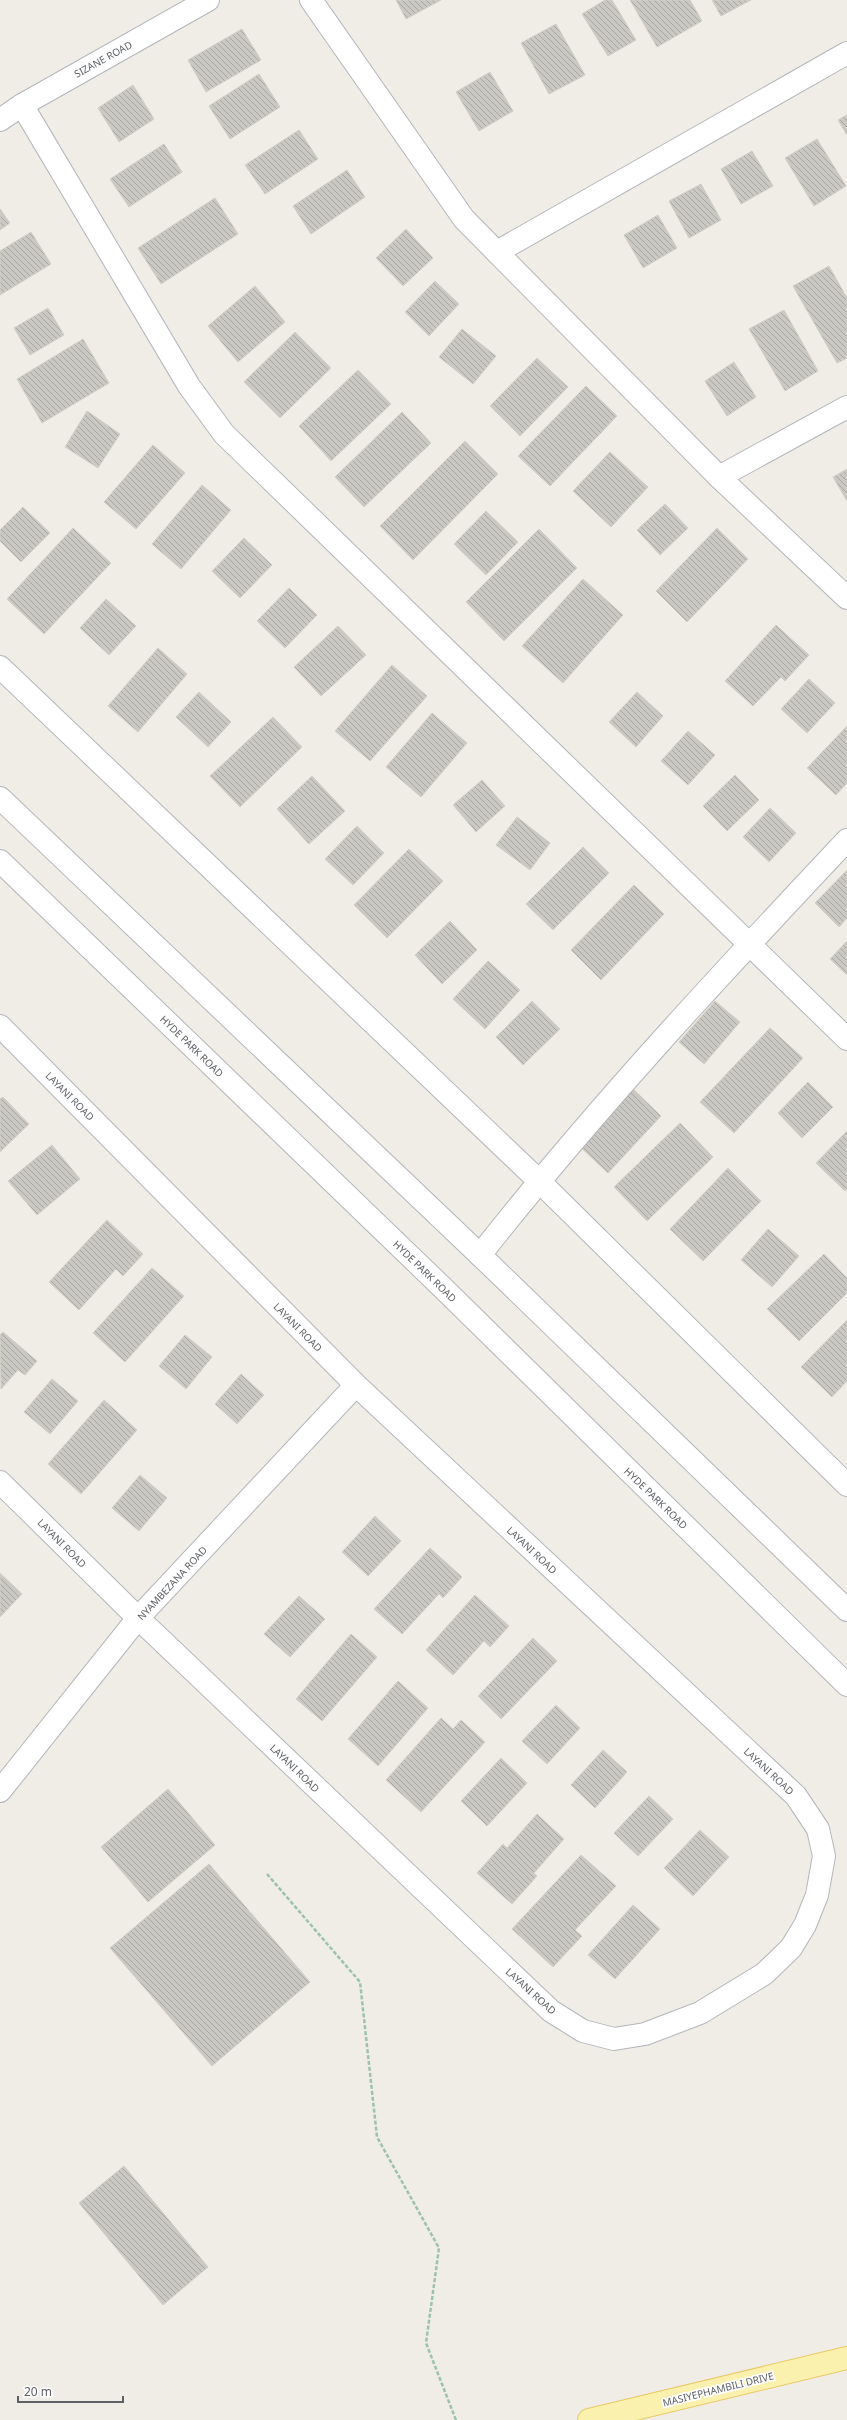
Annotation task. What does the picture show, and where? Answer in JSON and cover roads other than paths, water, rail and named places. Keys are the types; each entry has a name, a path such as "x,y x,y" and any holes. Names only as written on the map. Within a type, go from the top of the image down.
{"main road":[{"name":"MASIYEPHAMBILI DRIVE","path":"588,2420 847,2358"}],"street":[{"name":"SIZANE ROAD","path":"0,120 22,105 208,0"},
{"path":"311,0 464,219 719,477 847,598"},
{"path":"497,252 847,53"},
{"path":"22,105 189,386 224,434 847,1039"},
{"path":"719,477 847,407"},
{"path":"0,667 538,1180 847,1484"},
{"path":"0,798 480,1255 847,1610"},
{"path":"480,1255 538,1180 749,945 847,840"},
{"name":"HYDE PARK ROAD","path":"0,861 443,1288 847,1685"},
{"name":"LAYANI ROAD","path":"0,1026 356,1385 796,1796 818,1829 824,1856 817,1894 805,1925 791,1948 764,1974 700,2012 645,2034 614,2039 583,2031 551,2011 138,1618 0,1482"},
{"name":"NYAMBEZANA ROAD","path":"0,1791 138,1618 356,1385"}]}
